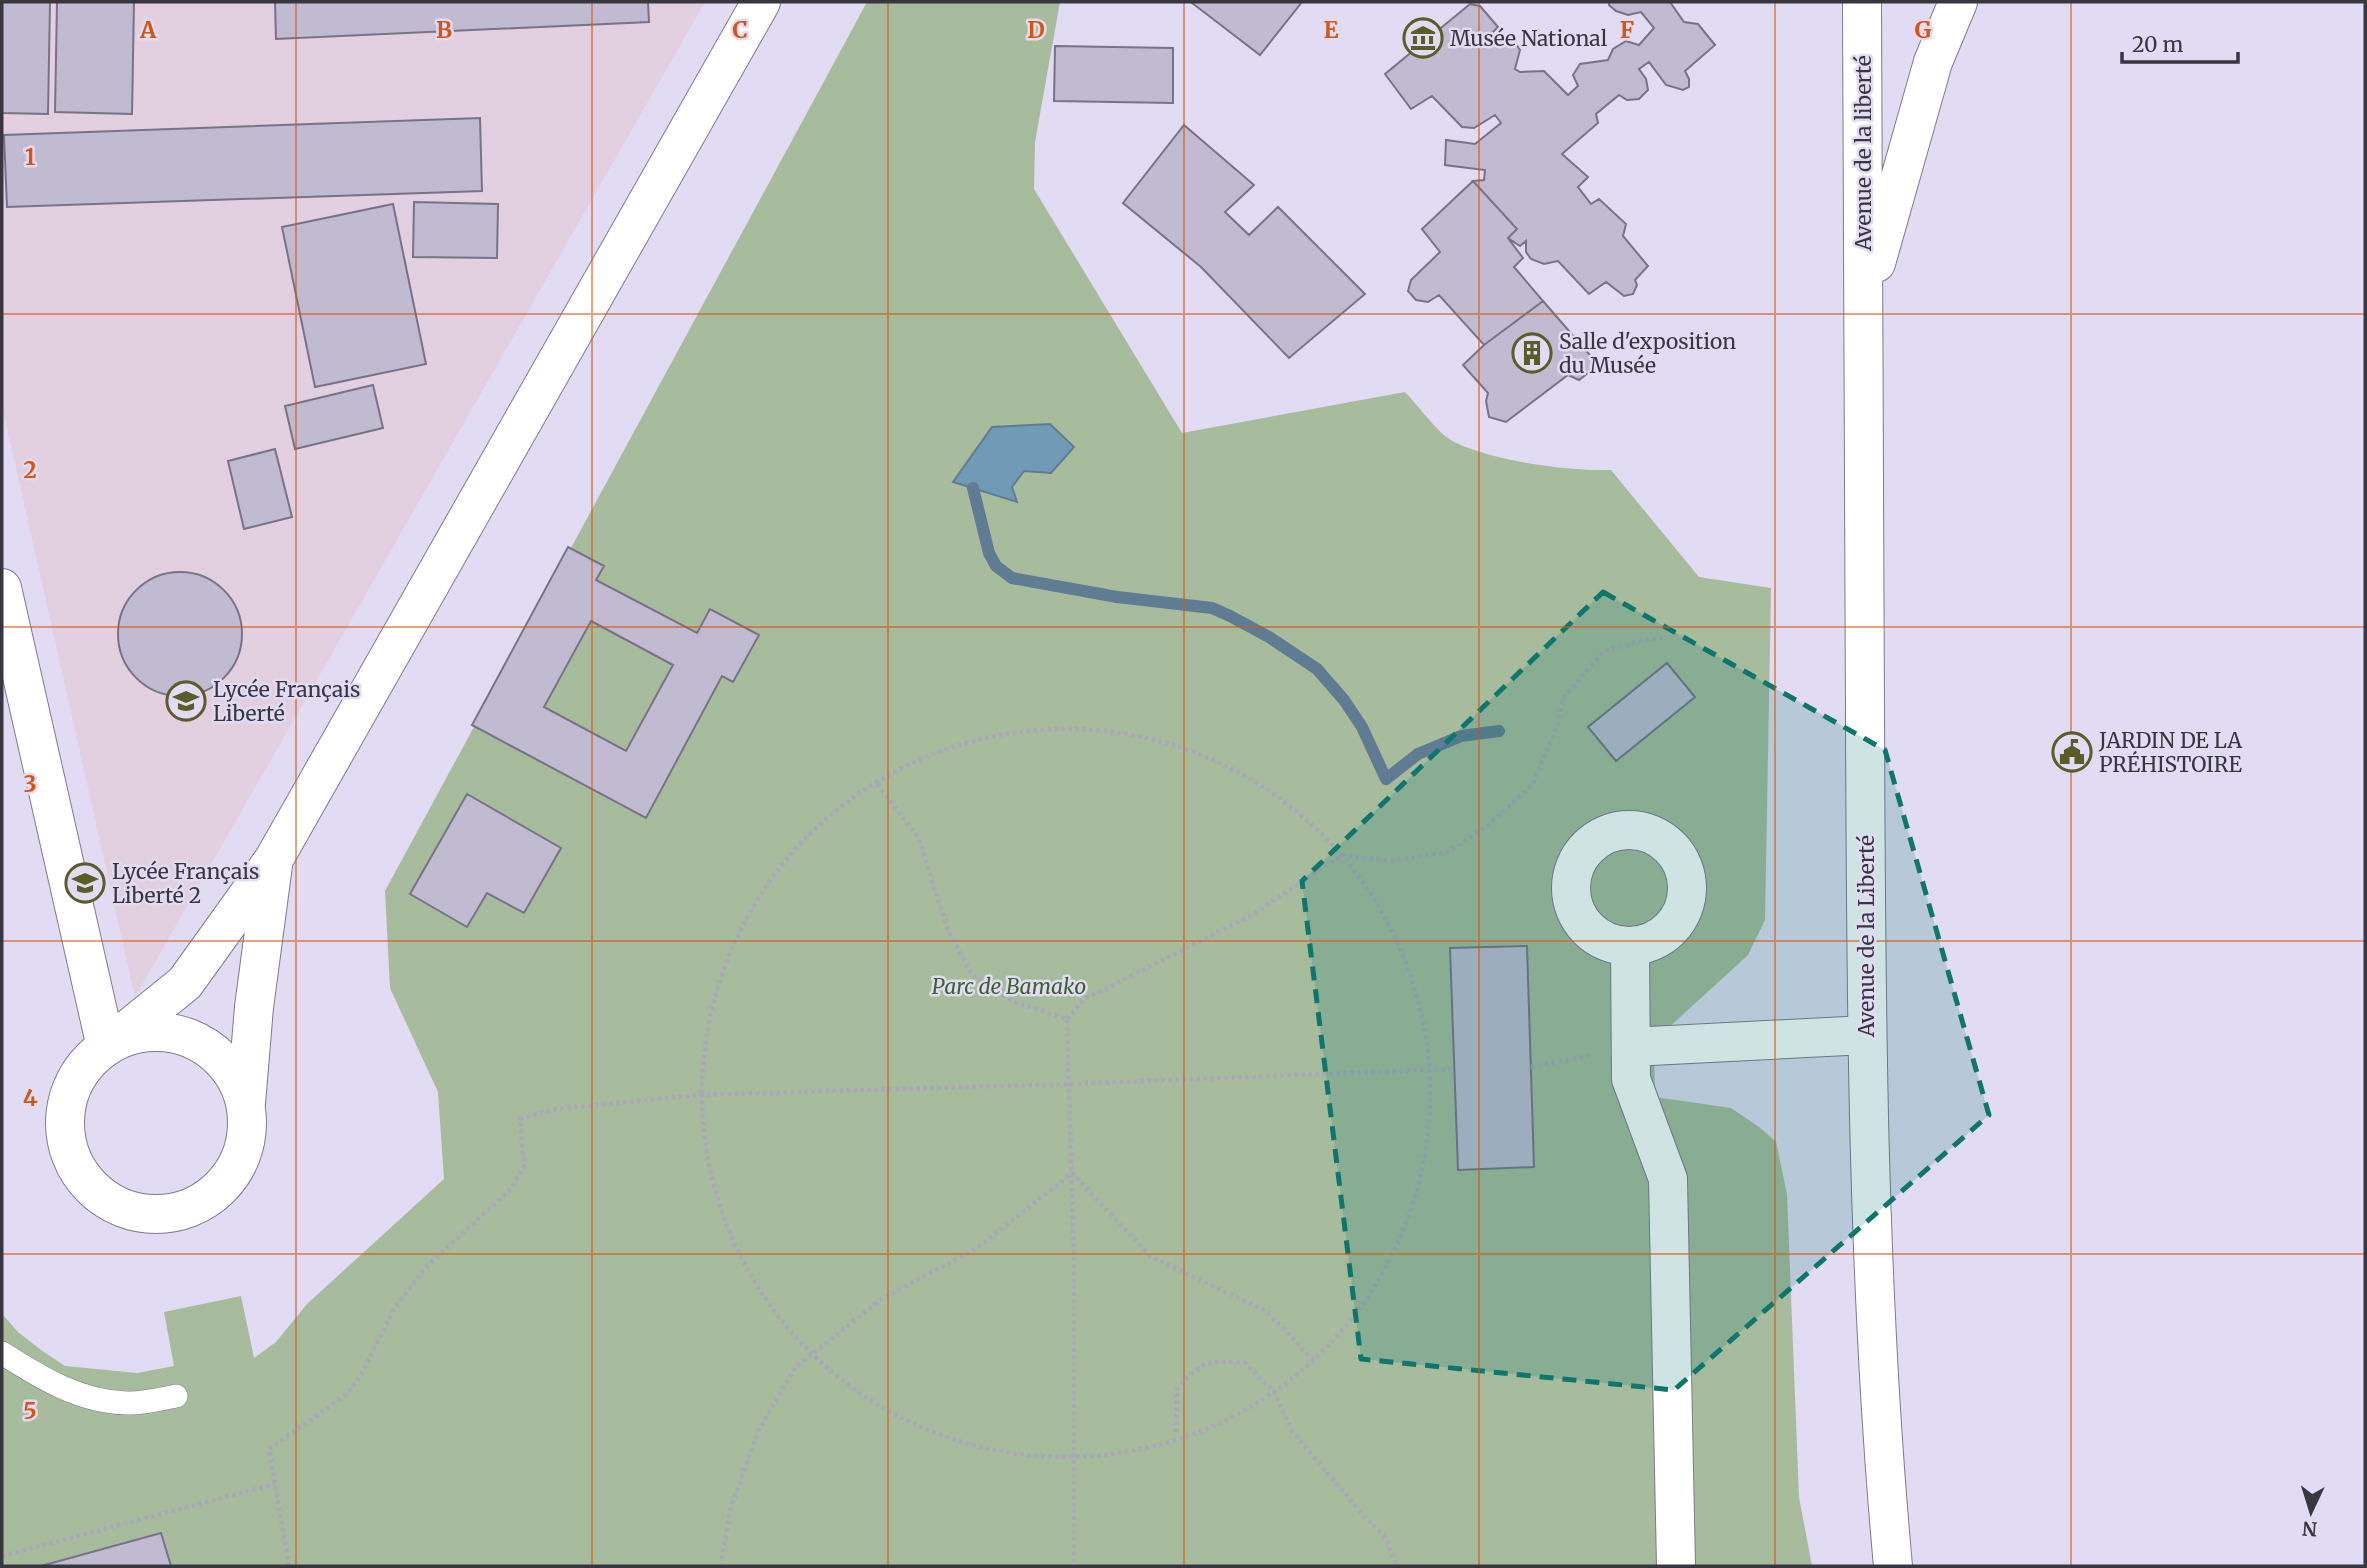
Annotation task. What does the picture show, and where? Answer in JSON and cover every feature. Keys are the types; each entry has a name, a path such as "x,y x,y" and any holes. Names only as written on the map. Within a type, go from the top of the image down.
{"main road":[{"path":"274,859 254,1007 246,1102 248,1130 242,1156 228,1180 218,1190 208,1199 183,1211 155,1214 128,1210 103,1198 84,1179 71,1156 65,1129 67,1102 77,1077 90,1060 185,983 274,859 761,2"},
{"name":"Avenue de la liberté","path":"1862,2 1864,305"},
{"path":"1864,305 1933,62 1958,2"},
{"name":"Avenue de la Liberté","path":"1864,305 1866,1035 1871,1234 1881,1436 1893,1566"},
{"path":"2,588 106,1047"},
{"path":"1630,946 1631,1079 1668,1179 1676,1566"},
{"path":"106,1047 138,1034 174,1034 206,1046 231,1071 246,1102"},
{"path":"1631,1047 1866,1035"}],"lane":[{"path":"2,1353 45,1381 96,1401 130,1404 176,1396"}],"path":[{"path":"1074,1566 1072,1172 1067,1019 1083,1000 1251,915 1342,855 1390,861 1448,852 1487,826 1533,784 1559,721 1563,699 1604,651 1644,640 1663,638"},
{"path":"1082,730 1145,737 1248,777 1331,840 1391,921 1425,1012 1434,1070 1419,1199 1374,1294 1315,1362 1259,1405 1104,1456 1041,1457 983,1448 904,1419 836,1376 772,1308 730,1235 708,1164 698,1095 703,1028 715,980 730,944 777,872 835,813 877,784 951,748 1082,730"},
{"path":"877,784 918,837 948,930 972,975 1014,1002 1067,1019"},
{"path":"1531,1067 1631,1047"},
{"path":"289,1566 269,1449 347,1394 360,1377 393,1311 425,1268 510,1189 524,1166 520,1119 556,1110 698,1095 1454,1069"},
{"path":"1072,1172 1150,1256 1266,1311 1315,1362"},
{"path":"722,1566 730,1510 758,1431 794,1368 881,1299 976,1249 1072,1172"},
{"path":"1176,1432 1177,1389 1196,1368 1212,1361 1245,1363 1274,1392 1293,1432 1385,1537 1396,1566"},
{"path":"2,1556 275,1484"}],"highlighted area":[{"path":"1603,592 1885,750 1989,1115 1674,1390 1361,1359 1302,881"}],"shaded area":[{"name":"Lycée Français Liberté","path":"2,2 705,2 135,997 2,405"}],"green space":[{"name":"Parc de Bamako","path":"867,2 1060,2 1035,142 1034,189 1182,433 1405,392 1445,436 1467,447 1529,463 1573,469 1611,470 1699,577 1771,588 1765,920 1748,955 1654,1041 1655,1097 1731,1108 1776,1142 1787,1194 1799,1497 1812,1566 2,1566 2,1314 18,1332 65,1366 137,1373 174,1366 164,1312 241,1296 254,1358 276,1342 307,1304 444,1179 438,1092 390,988 385,891"}],"water":[{"path":"1050,424 1074,447 1051,473 1024,471 1012,487 1017,502 953,482 992,427"}],"building":[{"path":"2,2 50,2 48,114 2,113"},
{"path":"57,2 134,2 132,114 55,112"},
{"path":"275,2 648,2 649,22 276,39"},
{"path":"1193,2 1302,2 1260,55"},
{"path":"1609,2 1670,2 1684,22 1698,24 1715,45 1685,71 1689,87 1683,90 1666,85 1649,62 1639,69 1646,79 1648,90 1639,99 1627,100 1619,95 1596,114 1598,123 1562,154 1588,177 1578,187 1591,204 1599,199 1626,224 1623,236 1648,266 1635,280 1637,285 1633,294 1624,296 1606,282 1589,294 1558,261 1544,264 1531,259 1526,252 1526,241 1520,246 1508,238 1517,229 1473,181 1484,180 1485,170 1445,165 1446,140 1475,144 1501,123 1495,115 1474,128 1462,127 1432,96 1411,109 1385,74 1470,4 1480,6 1498,27 1489,36 1498,44 1506,41 1516,44 1520,50 1515,69 1520,72 1544,71 1568,95 1578,86 1573,75 1580,64 1608,60 1613,49 1626,41 1639,45 1654,28 1641,12 1628,15 1616,11"},
{"path":"1055,46 1173,48 1173,103 1054,101"},
{"path":"480,118 482,191 7,207 4,135"},
{"path":"1184,125 1254,185 1225,212 1249,235 1278,207 1365,294 1289,358 1201,267 1123,203"},
{"path":"1473,181 1517,229 1508,238 1523,258 1514,267 1543,301 1484,345 1439,295 1428,302 1416,300 1408,291 1411,280 1440,252 1422,229"},
{"path":"414,202 498,204 497,258 413,257"},
{"path":"393,204 426,364 315,387 282,227"},
{"name":"Salle d'exposition du Musée","path":"1543,301 1596,362 1579,380 1568,375 1506,422 1489,417 1486,401 1488,393 1463,365 1484,345"},
{"path":"373,385 383,428 295,449 285,406"},
{"path":"275,449 292,517 244,529 228,461"},
{"path":"568,547 604,566 596,580 697,633 710,609 759,635 733,682 722,676 646,818 472,725","holes":["591,621 673,665 626,751 544,707"]},
{"path":"180,572 204,577 224,590 237,610 242,634 237,658 224,678 204,691 180,696 156,691 136,678 123,658 118,634 123,610 136,590 156,577"},
{"path":"1667,663 1695,697 1616,761 1588,727"},
{"path":"467,794 561,848 524,913 487,893 467,927 410,894"},
{"path":"1527,946 1534,1167 1458,1170 1450,948"},
{"path":"161,1533 171,1566 41,1566"}],"waterway":[{"path":"973,488 989,553 996,566 1012,578 1117,597 1212,608 1230,616 1269,637 1317,669 1344,700 1362,727 1386,779 1418,754 1461,736 1499,731"}],"place":[{"name":"Musée National","path":"1423,38"},
{"name":"Salle d'exposition du Musée","path":"1532,353"},
{"name":"Lycée Français Liberté","path":"186,701"},
{"name":"JARDIN DE LA PRÉHISTOIRE","path":"2072,752"},
{"name":"Lycée Français Liberté 2","path":"85,883"}]}
